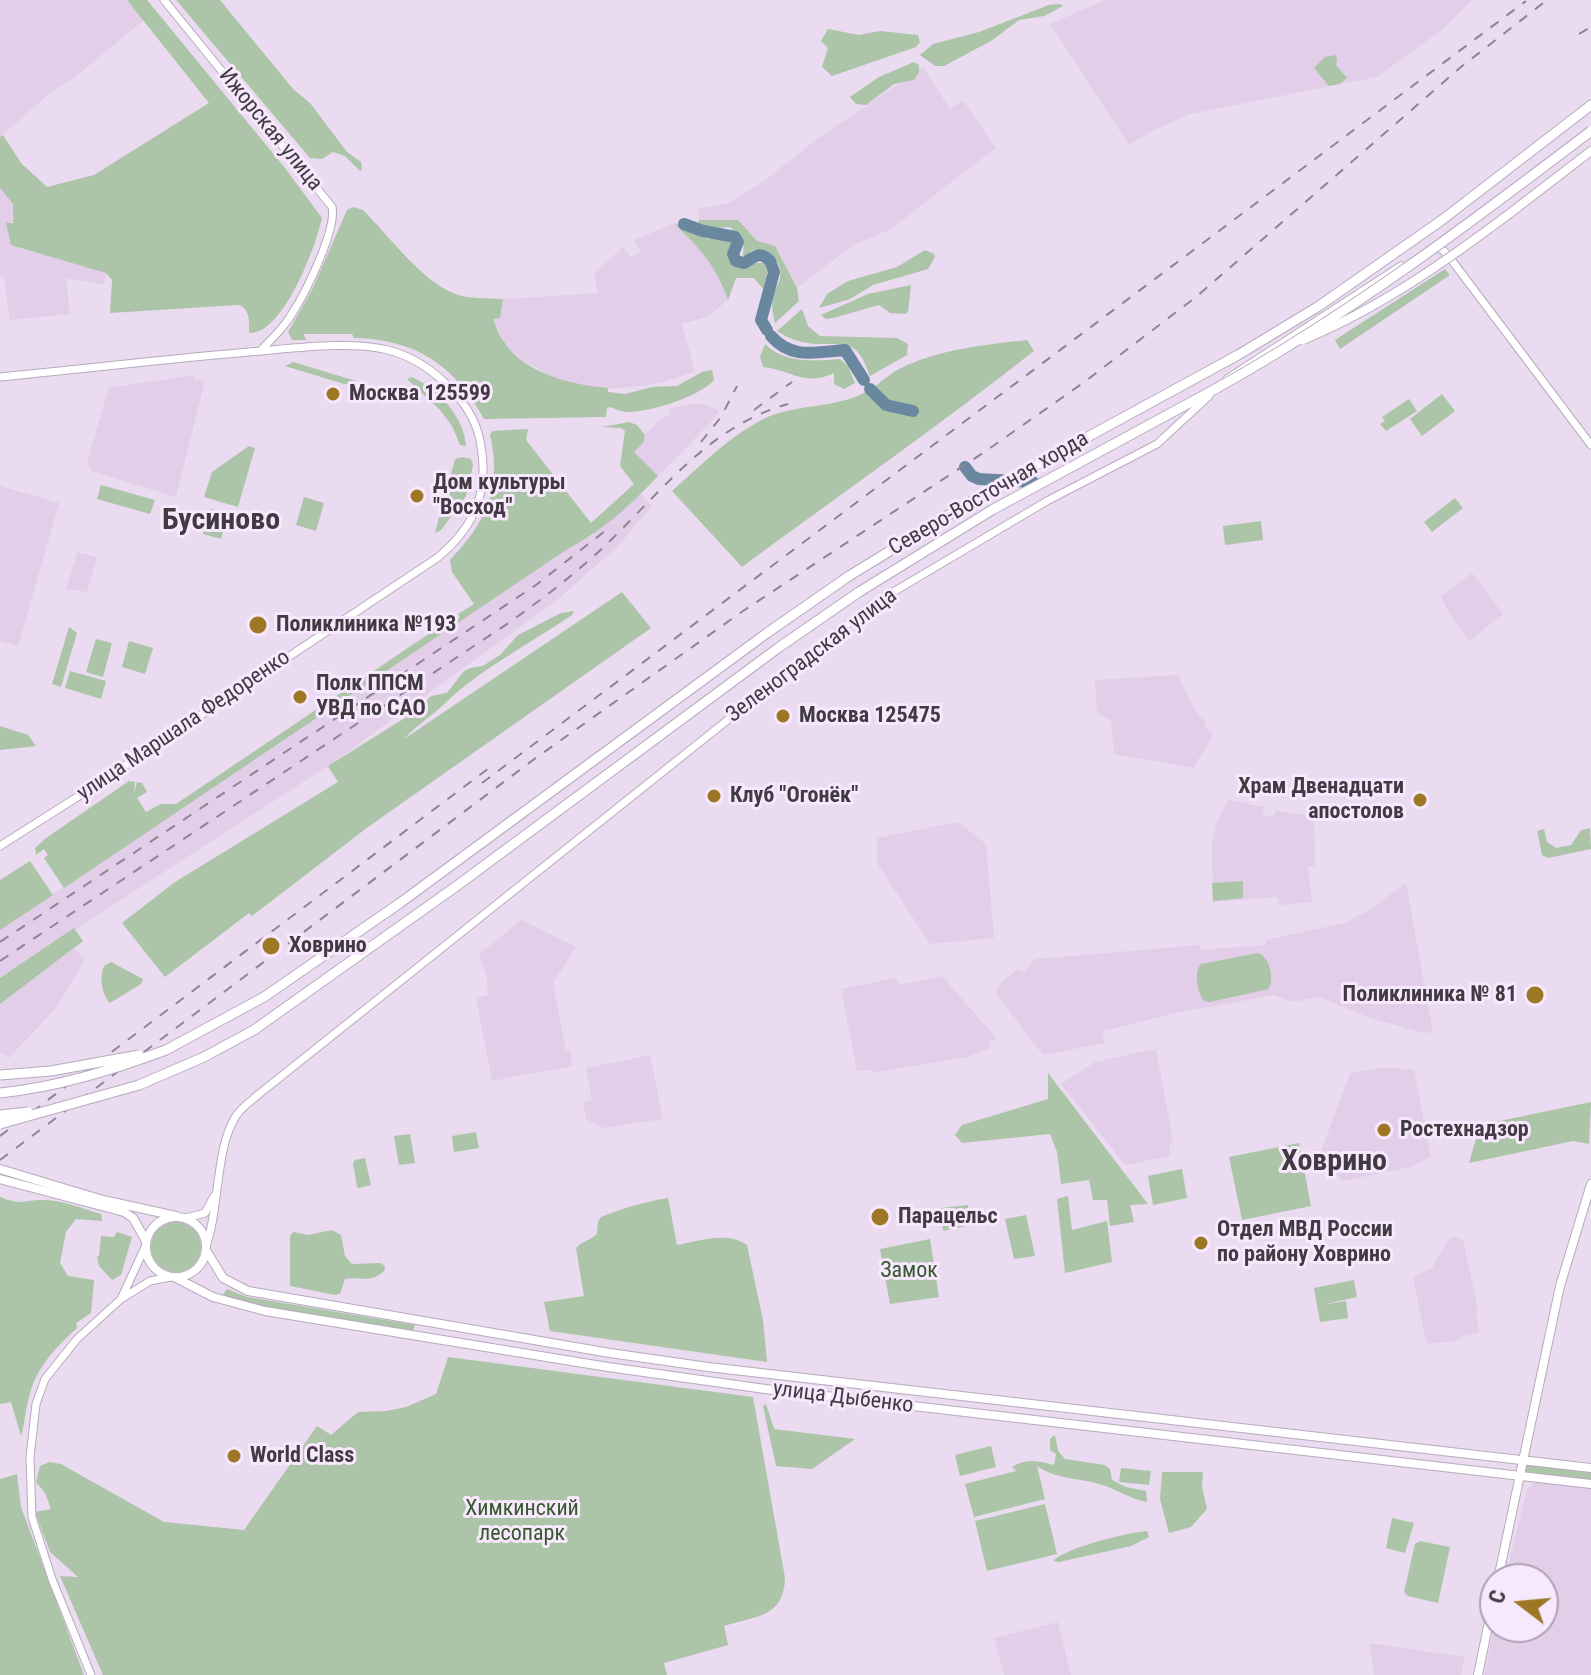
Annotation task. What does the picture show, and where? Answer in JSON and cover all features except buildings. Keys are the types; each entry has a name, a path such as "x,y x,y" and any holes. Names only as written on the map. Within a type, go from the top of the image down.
{"main road":[{"name":"Северо-Восточная хорда","path":"166,1050 264,997 400,903 849,576 960,507 1208,372 1319,306 1420,236 1591,105"},
{"name":"Северо-Восточная хорда","path":"47,1110 139,1085 204,1057 254,1030 458,885 822,617 969,523 1292,345 1421,259 1591,131"},
{"path":"1292,345 1357,314 1447,260 1591,151"},
{"path":"0,1075 51,1071 166,1050"},
{"path":"0,1093 57,1085 166,1050"},
{"path":"0,1115 47,1110"},
{"path":"0,1124 47,1110"},
{"path":"0,1169 35,1184 124,1212 133,1218 146,1243 150,1263 159,1272 182,1277 196,1270 205,1257 206,1248 200,1229 183,1218 35,1184 0,1179"},
{"path":"1501,1563 1560,1286 1591,1184"},
{"path":"146,1243 159,1222 183,1218"},
{"name":"улица Дыбенко","path":"206,1248 223,1278 248,1291 610,1353 850,1384 1591,1468"},
{"name":"улица Дыбенко","path":"172,1277 213,1297 265,1311 619,1369 1591,1484"},
{"path":"1478,1675 1485,1643"}],"street":[{"name":"Ижорская улица","path":"164,0 332,207 333,219 329,232 300,300 261,351"},
{"name":"Зеленоградская улица","path":"206,1248 232,1126 235,1117 251,1101 873,604 1047,501 1157,444 1236,371 1430,247 1437,246 1444,251 1591,445"},
{"name":"улица Маршала Федоренко","path":"0,377 294,348 377,348 404,355 431,371 463,403 481,442 483,480 476,512 457,540 430,563 0,846"},
{"name":"Зеленоградская улица","path":"183,1218 200,1216 207,1211 219,1183"},
{"path":"121,1299 146,1243"},
{"path":"91,1675 35,1527 30,1485 31,1439 36,1404 45,1379 69,1347 121,1299 150,1281 172,1277"}],"shaded area":[{"path":"0,0 127,0 144,20 74,78 52,91 0,137"},
{"path":"1105,0 1472,0 1442,30 1377,77 1190,114 1129,145 1050,24"},
{"path":"923,67 950,109 963,100 996,148 889,230 855,244 797,288 775,246 757,242 738,220 699,220 698,209 731,202"},
{"path":"0,188 13,204 11,245 106,273 104,285 66,278 70,314 10,320 4,277 0,277"},
{"path":"674,223 703,252 720,275 728,300 707,317 682,324 695,372 659,383 616,389 586,386 553,377 522,360 504,343 492,318 500,318 503,299 598,293 594,274 623,247 632,258 641,251 634,240"},
{"path":"193,375 194,379 205,381 176,497 92,471 87,462 109,388"},
{"path":"699,403 719,410 658,476 634,452 660,419 671,414 670,408"},
{"path":"0,486 59,503 18,646 0,641"},
{"path":"641,494 652,506 618,546 556,601 328,766 0,978 0,930 566,550 590,537"},
{"path":"77,552 97,557 87,592 66,589"},
{"path":"1472,573 1503,614 1469,641 1441,596"},
{"path":"1178,675 1198,715 1205,720 1206,729 1212,732 1193,768 1114,754 1111,721 1097,713 1095,680"},
{"path":"1228,800 1264,807 1262,815 1273,817 1276,810 1314,817 1315,865 1308,867 1312,902 1279,905 1277,897 1213,902 1212,845 1216,824"},
{"path":"958,822 986,844 994,938 930,944 877,863 877,838"},
{"path":"1406,883 1433,1032 1424,1033 1370,1018 1319,997 1293,1002 1274,995 1175,1013 1103,1031 1104,1043 1043,1055 996,993 1000,984 1017,969 1024,972 1035,959 1200,945 1201,950 1266,945 1266,940 1345,923 1371,909"},
{"path":"522,920 576,947 553,983 572,1066 492,1081 476,998 488,995 487,978 479,954"},
{"path":"73,947 85,960 57,1007 9,1058 0,1052 0,1004"},
{"path":"942,976 996,1038 989,1042 991,1048 968,1057 873,1073 871,1070 857,1071 841,989 897,978 899,985"},
{"path":"1156,1049 1173,1141 1169,1147 1170,1156 1125,1165 1061,1084 1095,1062"},
{"path":"650,1055 663,1119 603,1128 586,1119 583,1102 592,1100 586,1068"},
{"path":"1383,1067 1414,1070 1431,1157 1411,1167 1342,1181 1320,1154 1350,1073"},
{"path":"1449,1239 1463,1240 1478,1309 1479,1333 1460,1337 1460,1340 1430,1344 1426,1343 1413,1277 1432,1268"},
{"path":"1536,1482 1591,1487 1591,1675 1484,1675 1491,1643 1559,1643 1559,1563 1509,1563 1527,1489"},
{"path":"1058,1622 1071,1675 1004,1675 994,1638"},
{"path":"1369,1643 1465,1657 1461,1675 1374,1675"}],"green space":[{"path":"127,0 147,0 285,168 322,218 296,287 274,320 262,330 249,333 247,313 239,305 110,313 112,280 106,273 11,245 6,223 13,223 13,204 0,188 0,137 3,135 21,163 47,187 94,175 209,103"},
{"path":"176,0 220,0 293,89 310,103 347,152 361,162 362,169 360,171 345,156 333,152 322,159 310,158"},
{"path":"1060,4 1063,6 1044,16 1019,20 991,41 944,66 935,66 920,55 933,44"},
{"path":"828,29 859,35 880,31 918,35 920,42 916,47 832,76 822,67 828,48 821,41"},
{"path":"1335,55 1336,65 1347,78 1329,86 1314,68 1325,57"},
{"path":"914,62 919,65 919,72 914,80 894,84 866,105 856,104 850,97 879,77"},
{"path":"354,207 363,210 432,281 458,295 503,299 500,318 493,319 499,334 513,353 537,370 565,381 625,394 652,387 677,386 712,370 714,380 686,398 661,406 628,412 607,408 606,417 484,419 473,400 446,370 415,350 354,338 352,334 304,334 306,340 292,340 288,332 312,290 347,210"},
{"path":"699,220 738,220 757,241 775,246 797,288 799,301 775,323 772,299 779,280 777,261 758,250 743,256 744,242 730,227 705,229 698,224"},
{"path":"674,223 708,239 726,237 734,243 733,262 743,268 764,263 767,272 764,290 754,278 736,278 728,300 712,267"},
{"path":"925,250 935,257 928,269 873,285 850,299 819,308 827,294 848,281 897,267"},
{"path":"1445,269 1450,275 1340,349 1335,340"},
{"path":"911,285 908,312 905,314 890,313 879,305 833,318 826,319 821,315 868,294"},
{"path":"802,309 808,326 820,336 897,338 908,344 907,355 870,376 862,357 846,345 802,342 777,331"},
{"path":"1027,340 1034,351 742,567 672,491 731,440 770,416 855,397 896,371 932,356"},
{"path":"765,344 791,358 840,359 848,366 855,383 844,389 834,384 834,373 806,378 763,367 760,357"},
{"path":"293,362 356,381 351,385 344,384 285,366"},
{"path":"412,377 448,405 460,424 466,446 460,445 452,426 440,410 407,379"},
{"path":"1442,394 1455,411 1422,436 1410,419"},
{"path":"1409,399 1417,411 1386,431 1380,424 1385,421 1382,417"},
{"path":"629,422 637,425 645,435 643,443 634,452 658,476 603,526 64,888 44,858 48,855 44,849 36,855 35,848 46,838 129,781 135,782 134,794 137,782 142,783 147,792 137,798 146,812 161,804 176,804 442,625 446,626 460,617 458,614 474,604 452,572 450,560 474,531 488,503 494,471 490,434 493,431 528,429 526,440 591,523 634,484 620,466 625,431 602,427"},
{"path":"249,446 255,448 238,507 204,497 212,472"},
{"path":"455,459 471,459 473,465 466,496 441,530 435,533"},
{"path":"101,485 155,500 150,514 97,499"},
{"path":"304,497 324,503 316,531 296,525"},
{"path":"1455,498 1463,508 1432,532 1424,522"},
{"path":"211,509 228,514 221,539 203,534"},
{"path":"1261,521 1263,540 1225,545 1223,526"},
{"path":"622,592 651,628 368,827 252,916 249,913 165,977 122,923 175,882 338,782 328,766 416,711 431,696 447,693 464,671 483,666 500,655 518,635 561,613 574,611 471,681 404,739"},
{"path":"69,627 77,633 61,687 52,684"},
{"path":"96,639 112,643 103,677 86,672"},
{"path":"129,641 153,648 145,674 122,667"},
{"path":"70,671 106,681 101,699 65,688"},
{"path":"0,726 28,735 36,746 0,750"},
{"path":"1590,828 1591,849 1548,858 1542,855 1537,831 1544,829 1547,842 1556,848 1571,845 1581,830"},
{"path":"30,861 53,895 0,930 0,880"},
{"path":"1243,881 1243,898 1213,901 1212,883"},
{"path":"74,928 83,941 0,1004 0,978"},
{"path":"1258,953 1270,968 1269,989 1204,1001 1197,982 1201,964"},
{"path":"111,962 143,979 141,984 110,1003 103,991 102,975 104,966"},
{"path":"1048,1073 1148,1204 1130,1205 1134,1222 1110,1226 1107,1200 1093,1200 1089,1180 1061,1184 1057,1152 1050,1134 962,1143 955,1135 962,1125 1048,1099"},
{"path":"1591,1102 1589,1144 1573,1141 1469,1163 1480,1125"},
{"path":"476,1132 479,1148 454,1152 452,1136"},
{"path":"410,1134 415,1163 399,1165 394,1136"},
{"path":"1299,1143 1311,1206 1242,1220 1229,1157"},
{"path":"365,1158 371,1185 359,1188 353,1163"},
{"path":"1182,1169 1187,1198 1153,1205 1148,1176"},
{"path":"1068,1196 1072,1230 1107,1221 1112,1262 1065,1273 1057,1199"},
{"path":"0,1197 18,1202 51,1200 66,1203 101,1214 102,1221 76,1219 66,1232 60,1263 68,1276 94,1280 91,1313 76,1323 77,1328 41,1368 29,1397 21,1436 11,1402 0,1404"},
{"path":"668,1198 677,1245 722,1238 747,1245 763,1320 767,1362 550,1331 544,1302 584,1296 576,1248 597,1234 601,1217"},
{"path":"968,1205 971,1225 943,1231 941,1208"},
{"path":"1026,1215 1035,1256 1014,1259 1005,1219"},
{"path":"176,1222 193,1230 201,1247 193,1264 176,1272 159,1264 151,1247 159,1230"},
{"path":"332,1230 341,1235 345,1256 352,1264 380,1263 385,1266 384,1271 370,1278 345,1279 340,1294 335,1295 290,1286 290,1236 293,1232 308,1235"},
{"path":"117,1232 132,1237 121,1275 112,1280 99,1266 97,1257 101,1236 114,1237"},
{"name":"Замок","path":"930,1239 939,1297 890,1304 880,1249"},
{"path":"1354,1280 1357,1297 1321,1305 1346,1301 1348,1318 1320,1322 1314,1288"},
{"path":"227,1289 247,1297 415,1325 413,1331 250,1304 223,1295"},
{"name":"Химкинский лесопарк","path":"448,1357 753,1397 785,1578 780,1601 766,1613 724,1626 728,1645 664,1663 667,1675 103,1675 60,1576 78,1577 50,1552 35,1512 51,1509 45,1493 36,1482 40,1466 49,1462 61,1464 164,1522 244,1530 317,1426 331,1435 358,1412 406,1407 436,1394"},
{"path":"766,1404 774,1429 855,1439 812,1469 776,1466 763,1406"},
{"path":"1055,1435 1058,1451 1065,1459 1105,1465 1110,1469 1112,1480 1146,1491 1147,1502 1037,1466 1045,1499 974,1517 965,1484 1016,1471 1012,1467 1022,1462 1054,1465 1056,1454 1050,1450 1050,1439"},
{"path":"991,1446 996,1467 960,1476 955,1455"},
{"path":"1523,1460 1591,1468 1591,1484 1520,1477"},
{"path":"1121,1468 1151,1471 1149,1485 1119,1482"},
{"path":"1162,1472 1203,1472 1202,1487 1207,1509 1191,1527 1169,1533 1160,1499"},
{"path":"17,1474 21,1507 84,1675 0,1675 0,1479"},
{"path":"1045,1504 1057,1554 987,1571 975,1521"},
{"path":"1392,1518 1414,1523 1405,1553 1386,1548"},
{"path":"1147,1531 1149,1537 1131,1546 1053,1561 1083,1546"},
{"path":"1420,1541 1450,1547 1438,1603 1408,1596 1404,1592 1415,1544"}],"waterway":[{"path":"684,224 735,237 738,242 733,254 736,261 744,263 760,255 770,261 774,272 761,320 767,330"},
{"path":"771,336 779,344 796,352 845,350 864,380"},
{"path":"870,389 886,405 913,411"},
{"path":"965,467 979,479 1033,482"}],"railway":[{"path":"0,1160 533,760 743,611 983,453 1083,383 1196,297 1461,67 1547,0"},
{"path":"482,783 1526,1"},
{"path":"1579,34 1591,27"},
{"path":"754,410 792,382"},
{"path":"701,442 721,417 737,386"},
{"path":"0,961 510,622 586,563 691,460 736,427 788,404"},
{"path":"0,942 536,585 605,531"},
{"path":"0,1136 489,768"}],"place":[{"name":"Москва 125599","path":"333,394"},
{"name":"Дом культуры \"Восход\"","path":"417,496"},
{"name":"Поликлиника №193","path":"258,625"},
{"name":"Полк ППСМ УВД по САО","path":"300,697"},
{"name":"Москва 125475","path":"783,716"},
{"name":"Клуб \"Огонёк\"","path":"714,796"},
{"name":"Храм Двенадцати апостолов","path":"1420,800"},
{"name":"Ховрино","path":"271,946"},
{"name":"Поликлиника № 81","path":"1535,995"},
{"name":"Ростехнадзор","path":"1384,1130"},
{"name":"Парацельс","path":"880,1217"},
{"name":"Отдел МВД России по району Ховрино","path":"1201,1243"},
{"name":"World Class","path":"234,1456"}],"district":[{"name":"Бусиново","path":"221,521"},
{"name":"Ховрино","path":"1334,1162"}]}
